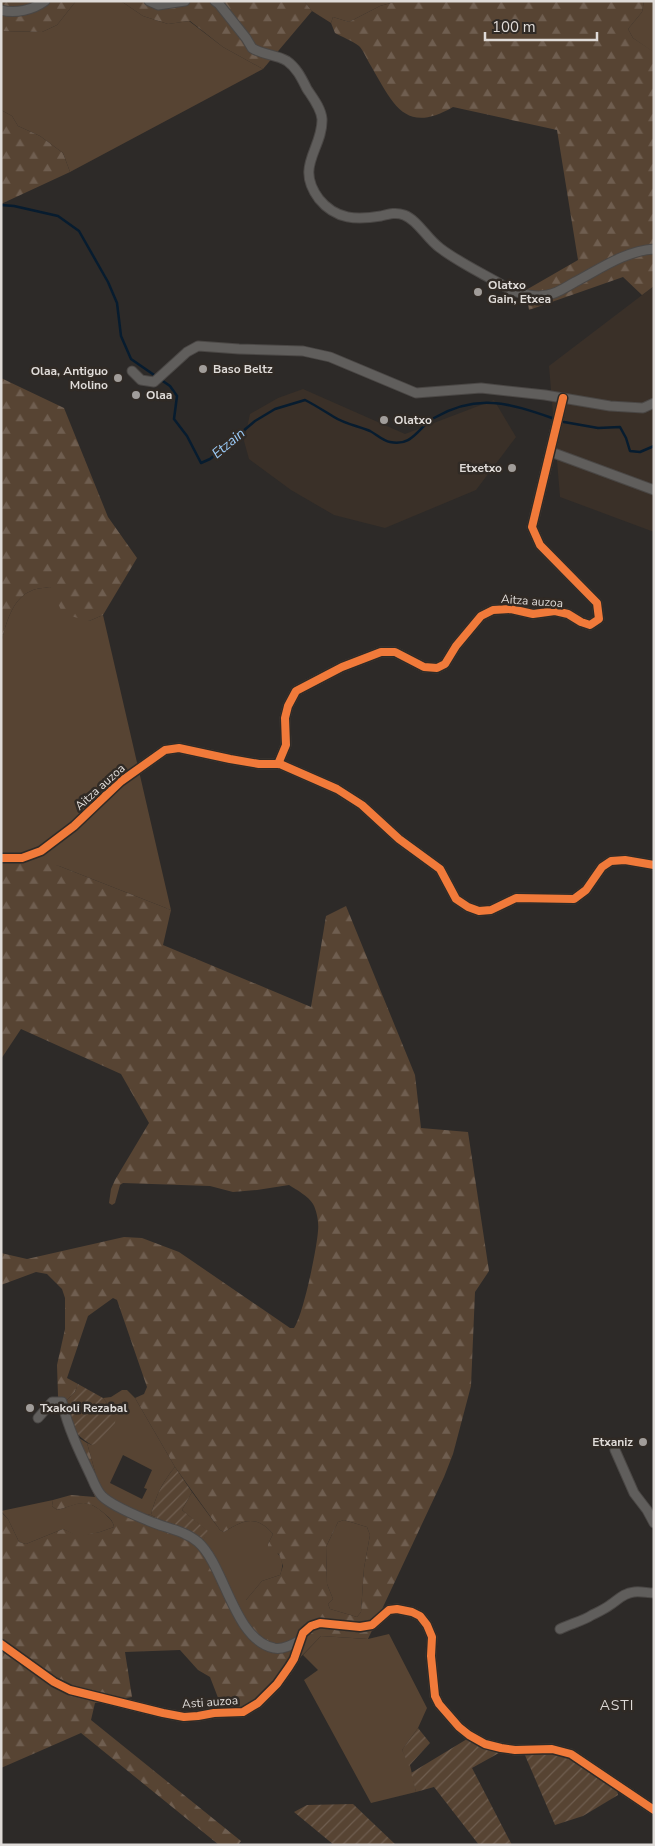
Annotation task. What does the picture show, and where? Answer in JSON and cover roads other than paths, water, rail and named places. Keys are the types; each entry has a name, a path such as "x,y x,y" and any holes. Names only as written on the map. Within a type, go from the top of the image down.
{"street":[{"path":"1,10 23,11 39,6 44,1"},
{"path":"148,1 158,4 185,1"},
{"path":"215,1 252,48 287,61 296,70 320,110 322,120 320,133 311,157 309,172 313,187 319,198 339,215 350,219 365,219 394,213 403,214 411,219 440,249 509,289 520,294 533,296 547,295 560,291 614,261 634,253 654,249"},
{"path":"132,371 141,380 155,382 187,352 198,346 303,352 330,357 416,393 481,388 610,406 643,408 654,403"},
{"name":"Aitza auzoa","path":"278,764 286,745 285,718 288,706 296,692 342,667 382,652 395,652 424,666 437,668 445,664 456,646 481,616 493,610 511,609 533,614 554,611 568,614 590,625 599,618 597,603 540,545 532,526 563,398"},
{"path":"551,452 654,490"},
{"name":"Aitza auzoa","path":"1,858 22,858 41,851 74,826 120,782 165,750 179,748 240,760 278,764 337,789 362,805 398,839 440,869 456,898 468,907 479,911 491,910 516,898 574,899 586,890 602,867 611,861 625,860 654,865"},
{"path":"38,1418 52,1402 62,1402 66,1420 77,1448 100,1495 107,1501 150,1522 171,1528 197,1542 212,1559 232,1604 249,1630 260,1641 274,1648 282,1648 299,1642"},
{"path":"615,1450 634,1493 654,1523"},
{"path":"560,1629 590,1617 625,1595 634,1592 654,1593"},
{"name":"Asti auzoa","path":"1,1644 54,1682 70,1690 162,1713 184,1717 198,1716 214,1713 243,1712 258,1703 277,1684 289,1667 303,1633 311,1626 320,1623 342,1626 366,1626 372,1624 389,1610 397,1609 412,1612 420,1616 427,1625 432,1637 431,1656 436,1696 444,1710 458,1727 469,1736 485,1744 501,1748 515,1750 552,1749 571,1754 654,1810"}],"waterway":[{"name":"Etzain","path":"1,205 58,216 79,231 108,282 117,303 121,336 131,359 170,386 177,396 174,419 187,436 201,463 210,459 255,421 275,409 305,400 338,419 370,431 382,439 398,443 410,439 434,418 465,405 479,403 507,405 552,418"},
{"name":"Etzain","path":"564,422 598,428 620,427 630,451 640,452 654,446"}],"place":[{"name":"Olatxo Gain, Etxea","path":"478,292"},
{"name":"Baso Beltz","path":"203,369"},
{"name":"Olaa, Antiguo Molino","path":"118,378"},
{"name":"Olaa","path":"136,395"},
{"name":"Olatxo","path":"384,420"},
{"name":"Etxetxo","path":"512,468"},
{"name":"Txakoli Rezabal","path":"30,1408"},
{"name":"Etxaniz","path":"643,1442"}],"district":[{"name":"ASTI","path":"617,1705"}]}
